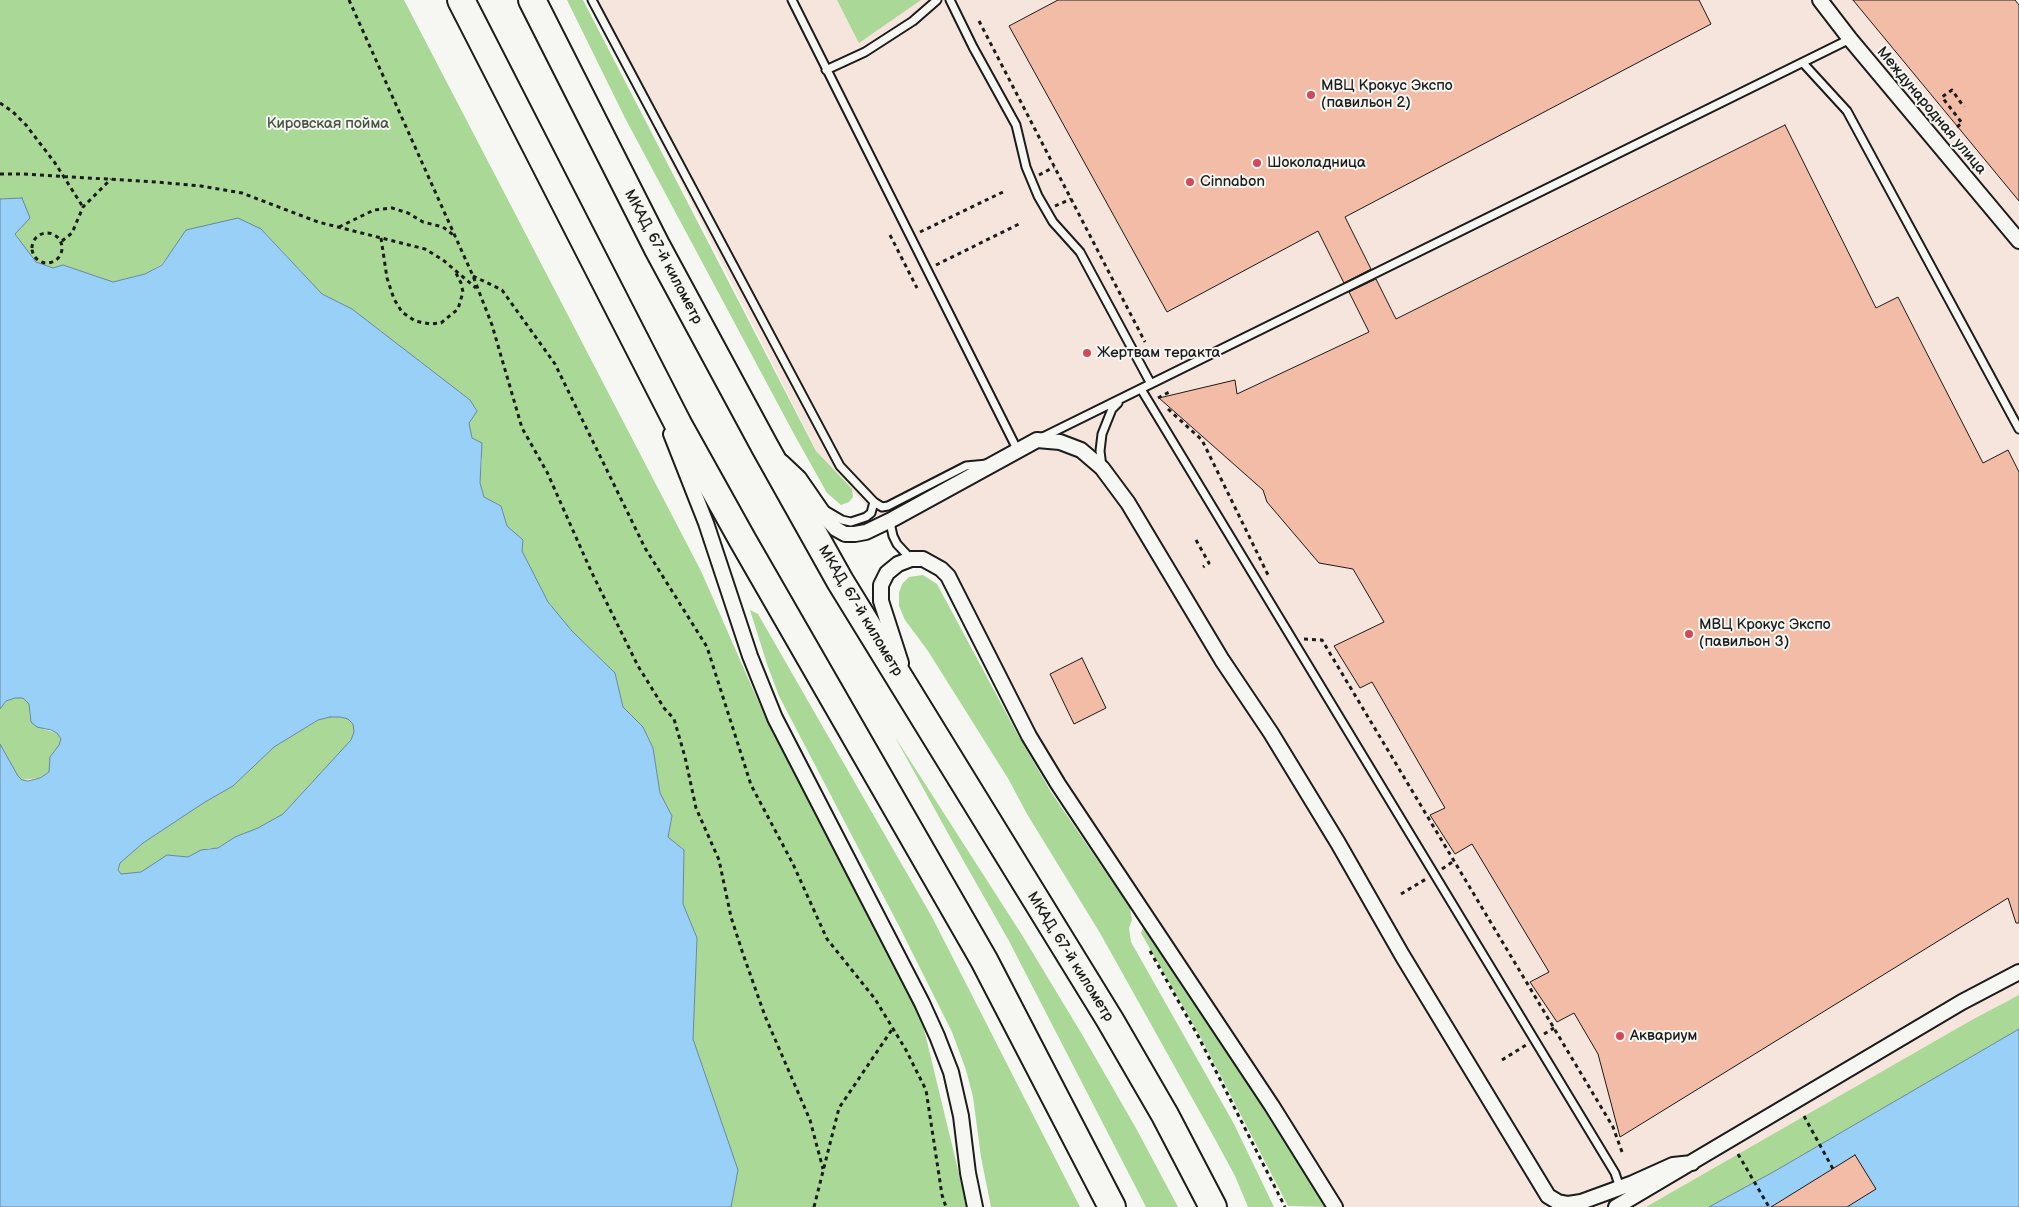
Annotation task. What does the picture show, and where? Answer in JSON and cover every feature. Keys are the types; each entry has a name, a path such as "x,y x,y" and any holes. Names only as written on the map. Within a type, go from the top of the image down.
{"highway":[{"path":"461,0 678,424 737,531 984,960 1112,1207"},
{"name":"МКАД, 67-й километр","path":"532,0 657,247 840,581 1110,1020 1165,1115 1213,1207"}],"street":[{"name":"Международная улица","path":"1820,0 1850,39 2019,241"},
{"path":"613,298 706,523 750,656 775,718 922,1003 937,1036 951,1072 961,1116 968,1173 975,1207"},
{"path":"765,447 799,478 836,529 846,534 866,532 893,519 1037,440 1060,442 1081,450 1102,468 1128,503 1222,660 1271,733 1338,843 1548,1201 1568,1204 1581,1202 1620,1188 1673,1165 1692,1163"},
{"path":"913,700 880,594 881,586 887,573 898,564 911,559 924,559 934,563 948,576 1029,736 1058,784 1272,1106 1335,1207"},
{"path":"1616,1207 1962,1002 2019,972"}],"lane":[{"path":"592,0 840,466 874,502 879,506 888,506 966,466 998,463"},
{"path":"792,0 1018,451"},
{"path":"826,70 865,52 913,21 937,0"},
{"path":"950,0 1016,125 1026,167 1038,196 1053,222 1080,252 1151,384"},
{"path":"1037,440 1850,39"},
{"path":"1803,63 1847,111 2019,429"},
{"path":"1142,389 1615,1173 1620,1188"},
{"path":"1102,468 1100,451 1106,421 1112,409 1126,397"},
{"path":"818,505 842,520 851,522 866,516 874,507 874,502"},
{"path":"893,519 891,527 893,536 897,544 911,559"}],"path":[{"path":"349,0 473,276 492,325 522,428 547,472 583,555 638,666 664,708 674,720 685,757 696,808 719,860 731,917 743,954 765,1016 810,1120 823,1169"},
{"path":"979,21 1145,342"},
{"path":"1957,127 1962,123 1942,97 1952,90 1964,107"},
{"path":"0,103 13,112 26,125 64,176 84,207"},
{"path":"1036,176 1054,167"},
{"path":"0,174 64,176 201,186 242,193 318,222 425,248 478,289"},
{"path":"62,241 72,233 84,207 111,179"},
{"path":"920,232 1005,191"},
{"path":"1052,208 1071,199"},
{"path":"338,227 374,210 392,208 408,213 422,222 442,227 457,238"},
{"path":"936,265 1021,223"},
{"path":"53,233 62,241 62,253 54,262 42,263 33,255 33,242 41,234 53,233"},
{"path":"890,235 917,288"},
{"path":"381,238 387,278 394,299 402,312 415,321 430,324 441,323 458,309 463,292 461,283 452,267"},
{"path":"473,276 502,290 555,364 645,548 707,647 751,785 793,864 828,939 875,999 893,1028 926,1090 946,1207"},
{"path":"1159,397 1164,406 1202,440 1264,565 1269,580"},
{"path":"1196,540 1209,563 1203,567"},
{"path":"1299,638 1322,640 1613,1127 1622,1152"},
{"path":"1148,948 1198,1036 1284,1207"},
{"path":"814,1207 839,1108 893,1028"},
{"path":"1804,1116 1833,1169"},
{"path":"1738,1154 1769,1207"}],"shaded area":[{"path":"589,0 1853,0 2019,201 2019,1019 1680,1207 1316,1207 937,576 821,460"}],"green space":[{"name":"Кировская пойма","path":"0,0 404,0 701,571 766,719 897,967 923,1025 967,1207 731,1207 738,1170 693,1039 697,938 683,904 684,850 668,837 672,816 660,793 653,748 643,727 623,707 615,673 572,631 548,602 522,551 522,540 507,526 501,506 484,497 480,483 482,458 472,438 469,423 477,410 470,400 352,309 322,294 261,229 187,230 162,264 145,274 113,282 63,265 53,268 36,263 15,233 22,198 0,199"},
{"path":"567,0 583,0 816,451 852,489 853,497 849,502 841,505 827,493 625,118"},
{"path":"837,0 921,0 859,43"},
{"path":"923,575 937,584 1018,735 1051,792 1130,908 1132,920 1129,928 1131,942 1234,1124 1274,1207 1248,1207 1235,1176 1100,933 1027,814 1009,780 928,651 905,620 899,606 899,593 902,584 909,577"},
{"path":"750,610 758,614 932,917 1080,1207 991,1207 981,1157 973,1097 966,1070 952,1032 779,696"},
{"path":"23,698 29,704 30,718 43,729 57,733 61,739 50,757 49,772 39,778 21,780 8,762 0,744 0,709 6,701"},
{"path":"330,717 348,719 353,724 354,732 351,740 283,814 258,828 235,837 218,848 209,848 188,857 168,855 141,872 121,874 118,870 120,863 143,843 233,786 274,747 318,720"},
{"path":"895,737 1022,935 1083,1036 1137,1130 1178,1207 1146,1207 1009,941"},
{"path":"1143,928 1329,1207 1288,1206 1201,1038 1141,933"},
{"path":"2019,995 2019,1029 1775,1171 1709,1207 1646,1207 1970,1021"}],"water":[{"path":"22,198 30,218 15,234 36,262 53,268 63,265 113,282 145,274 162,265 186,230 238,218 261,229 322,294 352,309 470,400 477,411 469,423 472,438 482,443 480,483 484,497 501,506 507,526 523,540 522,551 548,602 572,631 615,673 623,707 643,727 653,748 660,793 672,816 668,837 684,850 683,904 697,938 693,1039 738,1170 731,1207 0,1207 0,744 18,776 22,780 28,781 40,778 49,772 50,757 61,739 57,733 37,727 31,722 29,704 23,698 6,701 0,709 0,199","holes":["340,717 348,719 353,724 354,732 351,740 283,814 258,828 235,837 218,848 201,850 188,857 167,855 141,872 121,874 118,870 120,863 143,843 233,786 274,747 318,720"]},
{"path":"2019,1029 2019,1207 1709,1207 1775,1171"}],"building":[{"name":"МВЦ Крокус Экспо (павильон 2)","path":"1058,0 1699,0 1711,24 1345,217 1371,269 1344,283 1318,231 1167,312 1009,26"},
{"path":"1853,0 2015,0 2019,5 2019,201"},
{"name":"МВЦ Крокус Экспо (павильон 3)","path":"1785,125 1876,308 1898,297 1983,463 2008,450 2019,472 2019,923 2016,923 2008,898 1620,1137 1598,1054 1574,1013 1557,1022 1530,982 1549,972 1472,844 1455,854 1430,815 1445,808 1372,682 1360,688 1334,646 1384,622 1353,569 1319,563 1267,502 1263,490 1159,398 1235,380 1237,394 1369,332 1349,292 1376,279 1396,319"},
{"path":"1082,658 1106,708 1074,724 1050,674"},
{"path":"1855,1155 1876,1189 1847,1207 1771,1207"}],"place":[{"name":"МВЦ Крокус Экспо (павильон 2)","path":"1311,95"},
{"name":"Шоколадница","path":"1257,163"},
{"name":"Cinnabon","path":"1190,182"},
{"name":"Жертвам теракта","path":"1087,353"},
{"name":"МВЦ Крокус Экспо (павильон 3)","path":"1689,634"},
{"name":"Аквариум","path":"1620,1036"}]}
